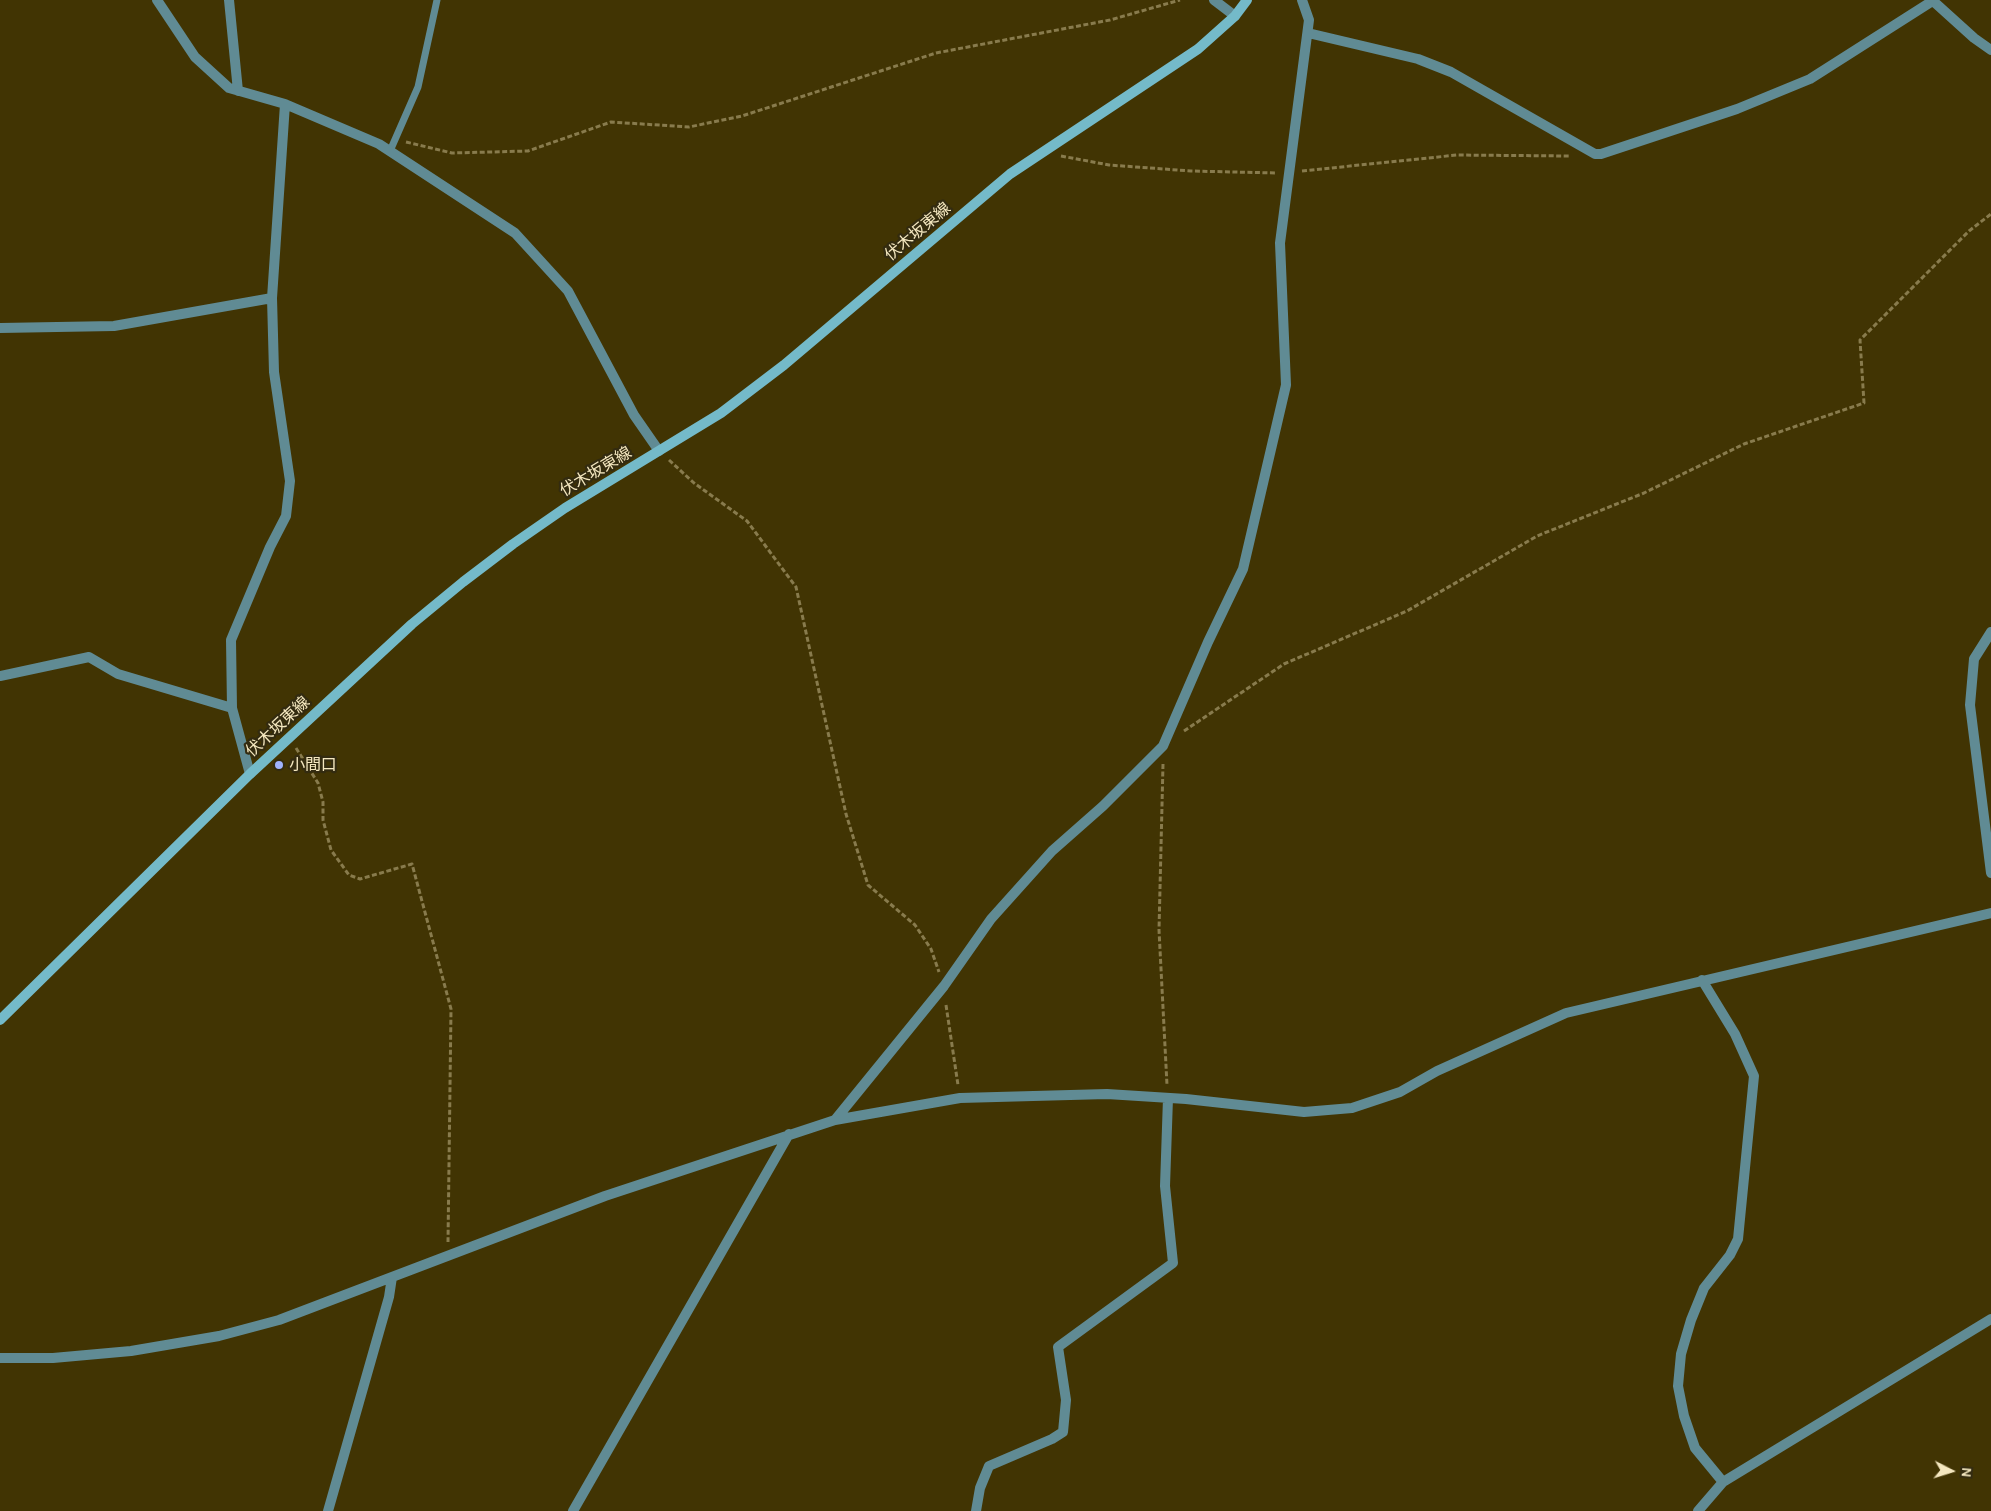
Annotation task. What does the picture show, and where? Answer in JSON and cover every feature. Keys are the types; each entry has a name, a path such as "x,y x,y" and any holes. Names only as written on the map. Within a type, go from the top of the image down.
{"main road":[{"name":"伏木坂東線","path":"0,1020 250,774 412,624 477,571 565,508 721,413 784,365 1010,174 1198,49 1235,16 1247,0"}],"street":[{"path":"157,0 195,57 229,88 285,104 379,144 515,233 568,290 634,415 659,451"},
{"path":"229,0 238,90"},
{"path":"1214,0 1235,16"},
{"path":"835,1120 944,986 991,919 1052,851 1103,806 1163,746 1208,642 1243,569 1286,385 1280,243 1308,33 1309,20 1302,0"},
{"path":"1308,33 1418,59 1443,69 1595,154 1601,154 1737,109 1810,78 1933,0 1991,50"},
{"path":"250,774 232,708 231,640 270,547 286,516 290,481 274,372 272,298 285,104"},
{"path":"0,328 114,326 272,298"},
{"path":"1991,632 1974,660 1970,705 1991,873"},
{"path":"0,676 89,657 118,674 232,708"},
{"path":"0,1358 53,1358 131,1351 219,1336 279,1320 605,1196 835,1120 960,1098 1107,1094 1168,1098 1304,1112 1352,1108 1400,1092 1437,1071 1566,1013 1991,913"},
{"path":"1702,980 1735,1034 1754,1076 1738,1239 1730,1255 1704,1288 1690,1320 1681,1354 1678,1386 1684,1416 1694,1448 1723,1482"},
{"path":"976,1511 980,1488 989,1466 1052,1439 1063,1432 1066,1400 1058,1347 1174,1263 1165,1186 1168,1098"},
{"path":"573,1511 789,1134"},
{"path":"328,1511 389,1297 392,1278"},
{"path":"1698,1511 1723,1482 1991,1319"}],"lane":[{"path":"390,151 418,87 437,0"}],"path":[{"path":"396,139 452,153 528,151 611,122 689,127 742,116 936,53 1110,20 1180,0"},
{"path":"1043,152 1109,164 1191,171 1289,173 1457,155 1571,156"},
{"path":"1168,1098 1159,930 1163,746 1205,715 1284,664 1408,611 1537,536 1644,493 1744,444 1864,403 1860,340 1969,231 1991,214"},
{"path":"659,451 694,484 747,521 796,587 846,814 868,886 915,925 931,949 944,986 960,1098"},
{"path":"289,737 318,783 323,802 323,820 331,850 349,875 360,879 412,864 451,1009 448,1255"}],"place":[{"name":"小間口","path":"279,765"}]}
